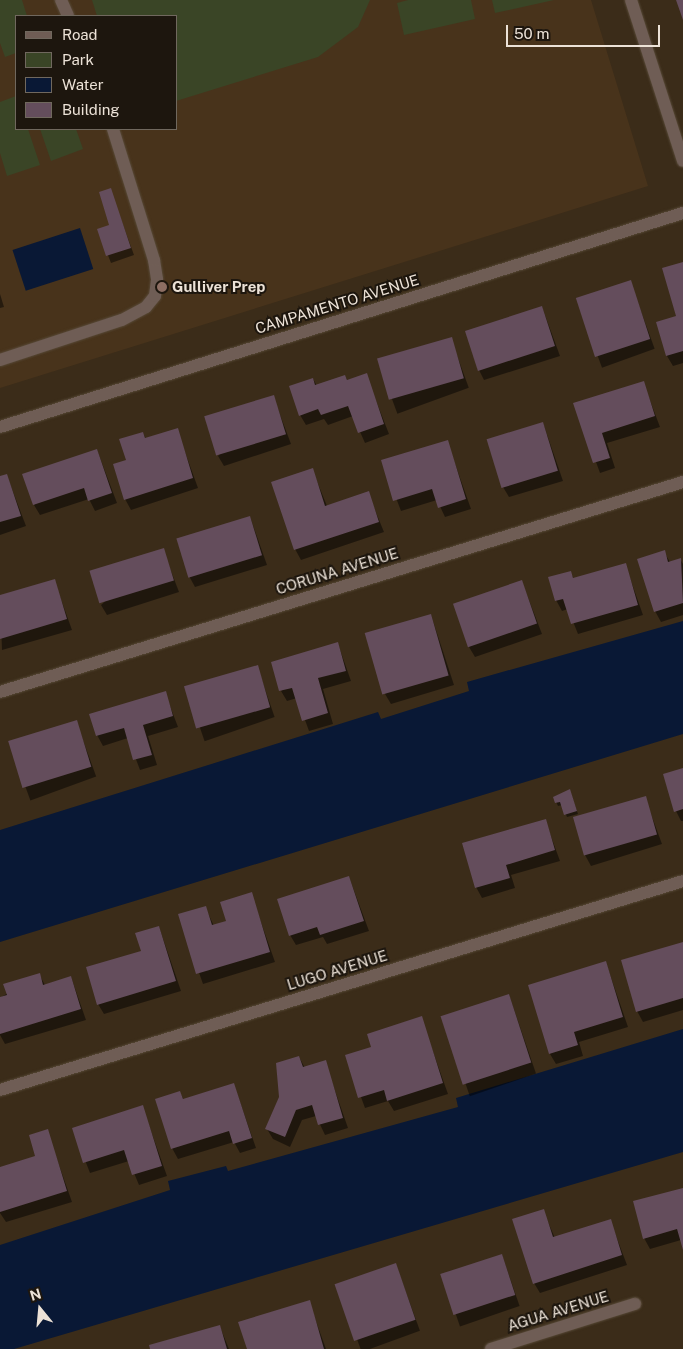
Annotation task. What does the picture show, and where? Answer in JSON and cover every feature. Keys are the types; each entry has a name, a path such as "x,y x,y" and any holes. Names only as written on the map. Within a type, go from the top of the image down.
{"street":[{"path":"61,0 68,15"},
{"path":"631,0 683,161"},
{"path":"0,360 122,320 146,307 155,296 157,279 154,260 113,130"},
{"name":"CAMPAMENTO AVENUE","path":"0,427 683,212"},
{"name":"CORUNA AVENUE","path":"0,692 683,482"},
{"name":"LUGO AVENUE","path":"0,1090 683,881"},
{"name":"AGUA AVENUE","path":"491,1349 635,1304"}],"shaded area":[{"name":"Gulliver Prep","path":"0,0 591,0 648,186 0,388"}],"green space":[{"path":"0,0 22,0 27,15 15,15 15,53 5,57 0,43"},
{"path":"92,0 370,0 358,27 318,57 178,100 178,15 97,15"},
{"path":"408,0 471,0 475,19 404,35 397,3"},
{"path":"492,0 554,0 495,13"},
{"path":"15,96 15,130 28,130 40,165 7,176 0,153 0,102"},
{"path":"40,130 76,130 83,149 51,161"}],"water":[{"path":"80,228 93,269 26,291 12,250"},
{"path":"683,621 683,734 0,942 0,830 378,712 381,719 469,691 467,682"},
{"path":"683,1029 683,1152 14,1349 0,1349 0,1245 170,1190 168,1181 226,1166 228,1171 458,1107 456,1098"}],"building":[{"path":"676,0 683,0 683,20"},
{"path":"111,188 131,248 106,256 97,229 109,225 99,192"},
{"path":"683,262 683,351 666,356 656,322 676,316 662,268"},
{"path":"631,280 650,339 595,357 576,298"},
{"path":"542,306 555,346 478,371 465,331"},
{"path":"452,337 464,378 389,400 377,358"},
{"path":"367,373 384,424 358,433 348,406 321,415 318,409 299,416 289,386 313,378 315,385 345,375 347,380"},
{"path":"644,381 655,416 602,433 610,458 593,463 573,403"},
{"path":"274,395 286,434 216,456 204,416"},
{"path":"543,422 558,471 501,488 487,439"},
{"path":"178,428 193,478 124,500 113,464 126,460 119,439 143,432 145,438"},
{"path":"448,440 466,499 438,508 432,489 393,501 381,460"},
{"path":"97,449 112,493 88,501 84,488 33,505 22,474"},
{"path":"313,468 325,506 369,491 379,522 294,550 271,482"},
{"path":"7,474 21,516 0,522 0,476"},
{"path":"250,516 262,555 188,578 176,539"},
{"path":"164,548 174,581 99,603 89,571"},
{"path":"665,550 668,562 681,558 683,603 654,612 637,559"},
{"path":"626,563 638,605 571,624 563,599 555,601 548,577 571,571 573,578"},
{"path":"55,579 67,619 0,639 0,595"},
{"path":"522,580 537,623 468,647 453,604"},
{"path":"431,614 449,676 382,695 365,633"},
{"path":"338,642 346,671 318,678 328,713 302,721 292,688 279,691 271,662"},
{"path":"258,665 270,707 196,729 184,686"},
{"path":"166,691 173,716 143,725 152,755 133,760 124,728 96,736 89,714"},
{"path":"77,720 91,767 22,788 8,741"},
{"path":"683,768 683,809 674,812 663,774"},
{"path":"570,789 577,811 564,815 560,802 555,803 553,797"},
{"path":"646,796 657,834 584,855 573,817"},
{"path":"546,819 555,850 506,865 510,878 475,888 462,843"},
{"path":"349,876 364,921 320,935 317,927 289,936 277,899"},
{"path":"252,892 270,952 196,974 178,914 206,906 212,925 226,921 220,902"},
{"path":"159,926 176,981 97,1005 86,967 141,951 135,933"},
{"path":"683,942 683,998 636,1012 621,960"},
{"path":"606,961 623,1017 574,1032 578,1045 549,1054 528,985"},
{"path":"40,973 43,985 71,976 81,1009 0,1034 0,997 7,995 3,984"},
{"path":"509,994 531,1062 463,1085 441,1016"},
{"path":"422,1016 443,1083 387,1101 384,1090 358,1098 345,1055 371,1047 367,1034"},
{"path":"299,1056 303,1067 326,1060 343,1118 318,1125 312,1105 296,1110 285,1137 265,1129 279,1097 276,1063"},
{"path":"234,1083 252,1138 233,1144 229,1131 171,1149 155,1099 180,1091 183,1099"},
{"path":"143,1105 162,1166 132,1175 124,1150 83,1163 72,1128"},
{"path":"48,1129 67,1191 0,1212 0,1167 35,1156 29,1135"},
{"path":"683,1188 683,1250 677,1229 643,1239 633,1201"},
{"path":"544,1209 553,1237 611,1219 622,1255 533,1284 512,1219"},
{"path":"502,1254 515,1295 453,1315 440,1274"},
{"path":"396,1263 416,1320 354,1341 335,1284"},
{"path":"310,1300 324,1349 247,1349 238,1322"},
{"path":"220,1325 227,1349 150,1349 149,1345"}],"place":[{"name":"Gulliver Prep","path":"162,287"}]}
